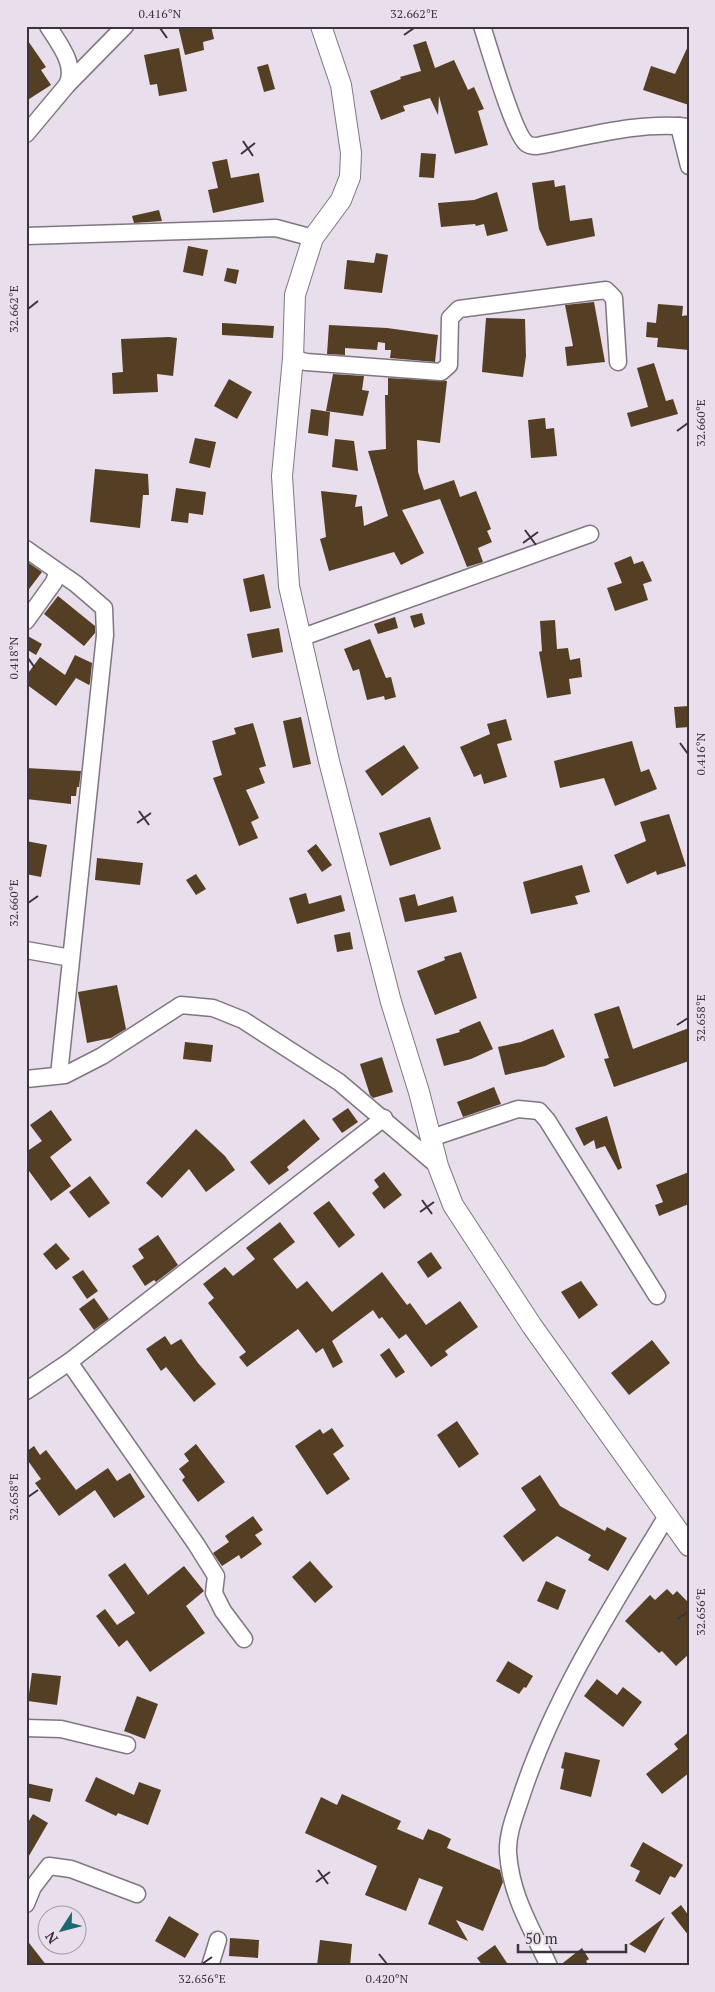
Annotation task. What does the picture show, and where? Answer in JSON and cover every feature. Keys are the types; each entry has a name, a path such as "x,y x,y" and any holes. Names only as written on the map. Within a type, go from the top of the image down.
{"street":[{"path":"48,26 71,67 72,76 67,85"},
{"path":"26,134 67,85 125,26"},
{"path":"322,26 341,85 351,153 350,177 341,200 313,238 295,295 293,358 282,476 289,586 300,638 373,937 444,1185 463,1223 532,1326 689,1546"},
{"path":"482,26 514,122 522,139 529,145 537,146 643,126 684,126 689,166"},
{"path":"26,236 276,228 313,238"},
{"path":"293,358 306,362 441,372 449,366 450,318 459,309 606,290 614,298 618,362"},
{"path":"300,638 590,534"},
{"path":"26,549 76,584 104,608 105,635 59,1075"},
{"path":"26,621 54,582 57,572"},
{"path":"26,950 72,958"},
{"path":"26,1079 59,1075 102,1056 181,1005 213,1008 243,1020 339,1082 384,1118 438,1166"},
{"path":"431,1138 518,1109 538,1111 547,1120 657,1296"},
{"path":"26,1391 69,1362 384,1118"},
{"path":"69,1362 196,1544 216,1576 214,1593 223,1611 244,1639"},
{"path":"549,1966 512,1886 508,1851 512,1826 535,1755 566,1692 608,1613 667,1516"},
{"path":"26,1728 61,1729 127,1746"},
{"path":"26,1904 33,1887 49,1866 71,1869 137,1894"},
{"path":"210,1966 218,1940"}],"building":[{"path":"178,26 211,26 214,39 203,42 204,50 185,55"},
{"path":"26,38 46,67 41,70 51,85 26,101"},
{"path":"426,41 435,68 454,60 468,90 474,87 484,109 478,111 488,145 455,154 439,96 438,115 430,98 403,106 405,111 381,120 370,91 401,79 400,77 421,71 413,45"},
{"path":"689,44 689,105 643,90 651,66 675,74"},
{"path":"179,48 187,91 159,96 157,84 150,85 144,55"},
{"path":"268,64 275,89 264,92 257,67"},
{"path":"421,153 436,154 434,178 419,177"},
{"path":"227,159 231,178 259,173 264,202 213,213 208,190 218,188 212,162"},
{"path":"554,180 555,187 565,185 570,221 592,218 595,236 547,246 539,229 532,183"},
{"path":"497,192 508,231 487,236 484,224 441,227 438,203 474,200"},
{"path":"159,210 162,221 134,223 132,216"},
{"path":"188,246 208,250 203,276 183,272"},
{"path":"376,253 388,255 382,293 344,289 347,260 374,263"},
{"path":"227,268 239,270 236,284 224,281"},
{"path":"594,302 605,362 567,366 565,347 573,346 565,305"},
{"path":"658,304 683,306 682,316 689,315 689,350 657,347 658,338 646,337 647,322 656,323"},
{"path":"486,318 525,319 526,356 523,377 482,372"},
{"path":"222,323 274,326 273,338 222,335"},
{"path":"329,325 387,328 438,335 435,362 390,358 391,350 385,350 385,343 378,342 377,350 345,348 345,355 327,354"},
{"path":"177,338 173,376 157,374 158,392 113,394 112,373 123,372 121,339"},
{"path":"654,363 666,401 673,399 678,414 631,427 627,413 648,407 637,368"},
{"path":"333,374 364,376 362,390 369,391 363,416 326,411"},
{"path":"388,378 447,381 440,443 417,440 418,472 424,490 454,480 460,497 476,491 491,529 487,531 492,542 478,548 483,562 467,567 440,499 402,510 424,553 401,565 394,552 329,571 320,539 326,537 321,491 357,495 355,507 362,506 364,526 388,516 368,451 386,449 385,395 388,395"},
{"path":"229,379 252,392 237,419 214,406"},
{"path":"311,409 330,412 328,436 308,433"},
{"path":"545,418 546,429 554,428 557,456 531,458 528,420"},
{"path":"195,438 216,442 210,468 189,463"},
{"path":"335,439 354,441 358,471 332,467"},
{"path":"95,469 148,474 149,495 143,495 140,528 90,522"},
{"path":"176,488 206,492 203,515 189,513 188,523 171,521"},
{"path":"631,556 634,564 643,561 652,581 643,584 648,600 615,611 607,588 622,583 614,563"},
{"path":"26,561 42,572 26,593"},
{"path":"264,574 271,608 250,612 243,579"},
{"path":"58,596 95,626 95,633 84,646 44,614"},
{"path":"422,613 425,624 414,628 410,616"},
{"path":"395,617 398,628 378,634 374,624"},
{"path":"555,620 557,649 568,648 570,660 580,658 582,677 569,679 571,694 547,698 539,652 542,651 540,621"},
{"path":"279,628 283,652 252,658 247,634"},
{"path":"26,635 42,644 36,655 26,649"},
{"path":"370,639 386,678 391,677 396,697 385,700 384,696 367,700 359,669 353,671 344,649"},
{"path":"75,655 92,663 90,683 89,685 76,678 56,706 26,684 26,676 40,657 65,675"},
{"path":"689,706 689,727 676,728 674,707"},
{"path":"301,717 311,764 293,768 283,721"},
{"path":"506,719 512,740 497,744 507,777 484,784 481,774 474,777 460,747 490,734 487,724"},
{"path":"253,723 266,766 259,768 265,783 246,790 259,818 251,822 258,838 239,846 213,778 222,775 212,741 236,734 234,728"},
{"path":"632,741 641,772 649,769 657,789 615,806 604,778 560,788 554,761"},
{"path":"404,745 419,768 382,796 365,771"},
{"path":"26,768 81,771 79,787 77,787 76,796 71,796 71,804 26,799"},
{"path":"669,814 686,866 657,875 656,871 627,884 614,855 646,841 640,822"},
{"path":"430,817 441,849 390,866 379,833"},
{"path":"26,841 47,845 41,877 26,874"},
{"path":"316,844 332,865 322,872 307,851"},
{"path":"97,858 143,863 140,885 95,880"},
{"path":"582,865 590,892 575,896 578,904 531,914 523,882"},
{"path":"196,874 206,889 196,895 186,880"},
{"path":"306,893 309,904 341,895 345,911 297,924 289,898"},
{"path":"415,894 418,906 453,896 457,912 405,922 399,898"},
{"path":"350,932 353,949 337,952 334,935"},
{"path":"461,952 477,998 435,1015 417,971 445,960 444,957"},
{"path":"117,985 126,1029 111,1038 87,1043 78,992"},
{"path":"619,1006 633,1049 689,1028 689,1061 614,1087 604,1059 609,1058 594,1014"},
{"path":"480,1021 493,1049 471,1059 444,1066 436,1039 460,1032 459,1030"},
{"path":"553,1029 565,1057 545,1066 505,1075 498,1047 521,1042"},
{"path":"185,1042 213,1045 211,1062 183,1059"},
{"path":"382,1057 393,1092 373,1098 370,1095 360,1064"},
{"path":"494,1087 501,1104 463,1117 457,1102"},
{"path":"348,1108 358,1122 342,1133 332,1119"},
{"path":"51,1110 72,1140 50,1157 71,1186 51,1201 26,1167 26,1152 42,1141 30,1125"},
{"path":"607,1116 622,1168 618,1170 605,1146 596,1149 594,1140 584,1146 575,1128"},
{"path":"304,1119 320,1139 287,1167 289,1170 269,1185 250,1162"},
{"path":"196,1129 225,1156 235,1170 206,1192 189,1169 162,1198 146,1183"},
{"path":"384,1172 402,1195 384,1209 372,1193 379,1187 374,1180"},
{"path":"689,1172 689,1204 659,1216 655,1205 663,1202 656,1185"},
{"path":"90,1176 110,1203 89,1218 69,1192"},
{"path":"329,1201 355,1235 339,1248 313,1213"},
{"path":"280,1222 295,1242 273,1259 297,1289 307,1281 332,1312 382,1272 407,1305 410,1303 426,1325 460,1301 478,1327 445,1351 448,1355 431,1367 406,1334 399,1339 382,1317 379,1319 373,1310 332,1341 343,1362 333,1368 323,1348 316,1353 298,1329 247,1367 239,1357 246,1352 208,1303 214,1298 203,1284 225,1267 233,1276 255,1259 246,1248"},
{"path":"158,1235 178,1265 156,1282 154,1280 145,1286 132,1266 144,1258 138,1249"},
{"path":"56,1243 70,1259 56,1270 43,1254"},
{"path":"431,1252 442,1268 428,1278 417,1262"},
{"path":"83,1270 98,1291 87,1299 72,1277"},
{"path":"581,1281 598,1305 579,1319 561,1292"},
{"path":"94,1298 109,1319 94,1330 79,1309"},
{"path":"165,1336 171,1345 181,1339 216,1384 194,1402 166,1367 161,1371 146,1349"},
{"path":"652,1340 670,1363 629,1395 611,1373"},
{"path":"389,1348 405,1372 396,1378 380,1355"},
{"path":"457,1421 479,1454 459,1468 437,1435"},
{"path":"332,1428 344,1446 333,1454 350,1479 327,1495 295,1446 320,1429 323,1434"},
{"path":"196,1444 225,1482 198,1502 182,1480 185,1477 179,1469 189,1461 184,1454"},
{"path":"34,1446 40,1455 46,1450 76,1490 108,1468 117,1481 130,1473 145,1497 114,1518 95,1490 59,1516 35,1483 41,1479 26,1458 26,1452"},
{"path":"540,1475 560,1506 605,1531 607,1527 627,1538 608,1571 588,1560 591,1555 557,1536 523,1562 503,1536 536,1510 521,1488"},
{"path":"253,1516 263,1530 255,1535 262,1544 241,1559 239,1555 222,1566 213,1553 229,1542 225,1536"},
{"path":"310,1561 333,1587 315,1603 292,1577"},
{"path":"125,1563 148,1595 184,1566 204,1591 186,1606 205,1633 150,1672 127,1640 119,1647 96,1616 105,1609 117,1625 135,1613 108,1575"},
{"path":"546,1581 566,1590 558,1610 537,1601"},
{"path":"667,1589 673,1595 677,1591 689,1603 689,1654 676,1666 662,1651 659,1653 625,1621 650,1595 655,1600"},
{"path":"508,1661 533,1676 526,1688 524,1687 519,1694 496,1681"},
{"path":"32,1673 61,1676 57,1705 28,1701"},
{"path":"597,1679 617,1695 623,1687 642,1702 623,1727 584,1696"},
{"path":"137,1696 158,1704 145,1739 124,1731"},
{"path":"689,1732 689,1773 662,1794 646,1774 678,1749 674,1744"},
{"path":"565,1752 600,1760 591,1797 560,1789 564,1769 561,1768"},
{"path":"96,1777 134,1795 139,1782 161,1790 148,1825 118,1813 116,1816 85,1801"},
{"path":"26,1783 53,1789 50,1802 26,1797"},
{"path":"342,1794 401,1821 397,1829 423,1840 428,1829 441,1834 451,1839 447,1848 500,1870 503,1882 483,1931 456,1920 468,1941 428,1924 443,1887 419,1878 406,1911 365,1895 377,1866 305,1833 321,1797 337,1805"},
{"path":"33,1814 48,1823 26,1861 26,1826"},
{"path":"643,1842 683,1865 675,1878 670,1876 660,1895 635,1881 640,1871 630,1866"},
{"path":"681,1905 689,1916 689,1936 671,1913"},
{"path":"169,1916 199,1934 185,1958 155,1941"},
{"path":"665,1917 645,1953 629,1944"},
{"path":"230,1938 259,1940 258,1958 229,1956"},
{"path":"26,1939 47,1966 26,1966"},
{"path":"320,1940 352,1944 350,1966 317,1966"},
{"path":"495,1945 509,1966 483,1966 477,1958"},
{"path":"582,1948 589,1959 586,1961 589,1966 559,1966"}]}
